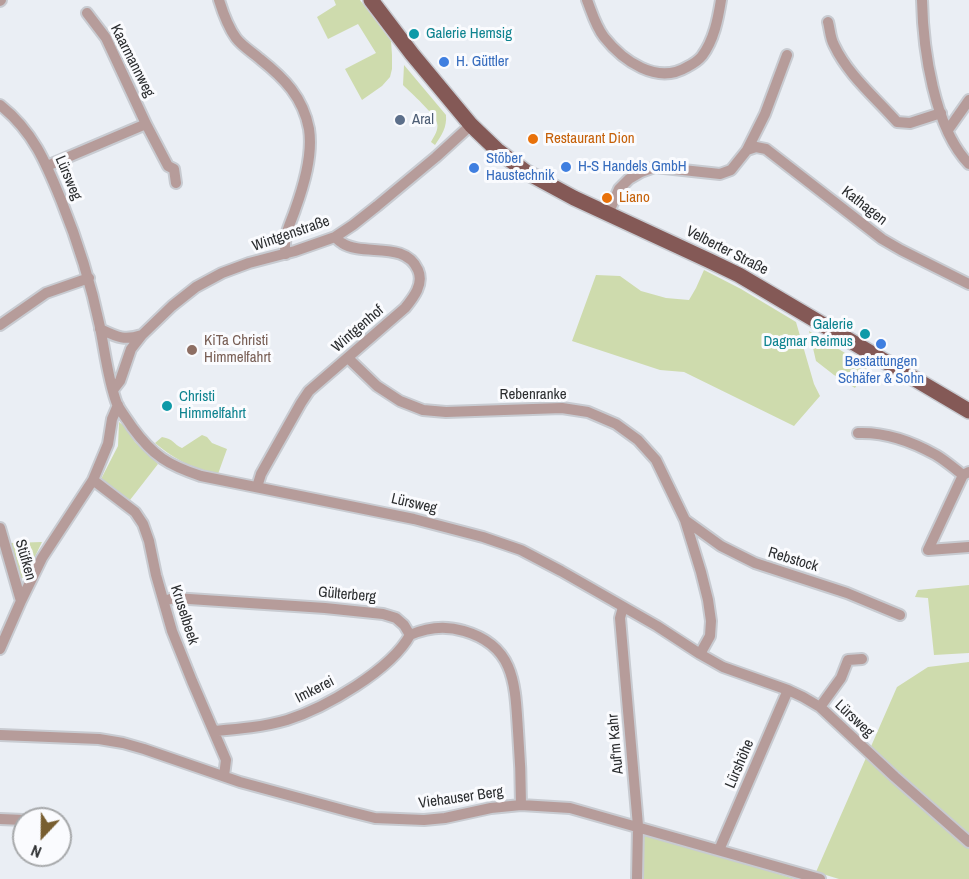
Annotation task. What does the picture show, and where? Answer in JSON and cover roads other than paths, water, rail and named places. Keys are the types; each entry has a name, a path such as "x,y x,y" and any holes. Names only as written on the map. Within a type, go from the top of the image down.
{"main road":[{"name":"Velberter Straße","path":"376,2 412,54 471,125 497,150 526,172 558,190 739,276 969,411"}],"street":[{"path":"219,0 237,39 290,85 303,110 309,129 308,166 285,238 286,254"},
{"path":"587,0 603,36 621,55 637,66 664,74 683,70 702,56 714,31 721,0"},
{"path":"922,0 925,50 932,82 951,141 969,164"},
{"name":"Kaarmannweg","path":"87,13 106,38 146,124 168,166 174,169 176,183"},
{"path":"828,22 833,44 847,66 897,122 910,123 941,113"},
{"path":"608,214 619,189 641,172 655,167 720,174 731,170 747,150 765,114 787,55"},
{"path":"948,130 969,100"},
{"name":"Lürsweg","path":"0,105 33,140 47,166 74,232 89,278 118,405 138,436 163,459 179,469 201,476 414,519 483,537 520,550 657,626 723,667 788,690 820,707 969,842"},
{"path":"47,166 146,124"},
{"name":"Wintgenstraße","path":"113,390 120,381 131,349 142,334 196,287 222,273 249,263 286,254 335,237 377,206 471,125"},
{"name":"Kathagen","path":"747,150 756,147 766,149 882,239 969,284"},
{"name":"Wintgenhof","path":"257,487 261,474 305,397 405,308 415,296 419,286 420,274 416,264 406,256 393,251 354,248 341,243 335,237"},
{"path":"0,325 46,293 89,278"},
{"path":"100,329 129,339 142,334"},
{"name":"Rebenranke","path":"348,358 377,386 400,401 423,410 446,412 562,408 588,412 616,424 638,440 656,460 685,520 701,572 711,621 710,636 700,654"},
{"path":"0,649 42,558 93,480 108,444 112,418 118,405"},
{"path":"858,432 874,432 914,444 966,474 928,550 969,547"},
{"name":"Kruselbeek","path":"93,480 135,512 143,524 172,631 226,760 224,776"},
{"name":"Rebstock","path":"685,520 721,546 755,563 847,593 900,615"},
{"name":"Stüfken","path":"0,528 21,601"},
{"name":"Gülterberg","path":"164,601 174,598 383,614 396,618 410,634"},
{"name":"Auf'm Kahr","path":"623,607 620,618 638,826 637,879"},
{"path":"410,634 435,627 454,628 473,634 490,643 508,665 517,705 522,772 521,805"},
{"name":"Imkerei","path":"214,731 275,723 316,708 336,698 378,670 398,652 410,634"},
{"path":"820,707 841,678 848,660 862,659"},
{"name":"Lürshöhe","path":"719,850 788,690"},
{"name":"Viehauser Berg","path":"0,735 123,743 240,782 375,818 424,820 521,805 570,808 820,879"}],"place":[{"name":"Galerie Hemsig","path":"414,34"},
{"name":"H. Güttler","path":"444,62"},
{"name":"Aral","path":"400,120"},
{"name":"Restaurant Dion","path":"533,139"},
{"name":"H-S Handels GmbH","path":"566,167"},
{"name":"Stöber Haustechnik","path":"474,168"},
{"name":"Liano","path":"607,198"},
{"name":"Galerie Dagmar Reimus","path":"865,334"},
{"name":"Bestattungen Schäfer & Sohn","path":"881,344"},
{"name":"KiTa Christi Himmelfahrt","path":"192,350"},
{"name":"Christi Himmelfahrt","path":"167,406"}]}
